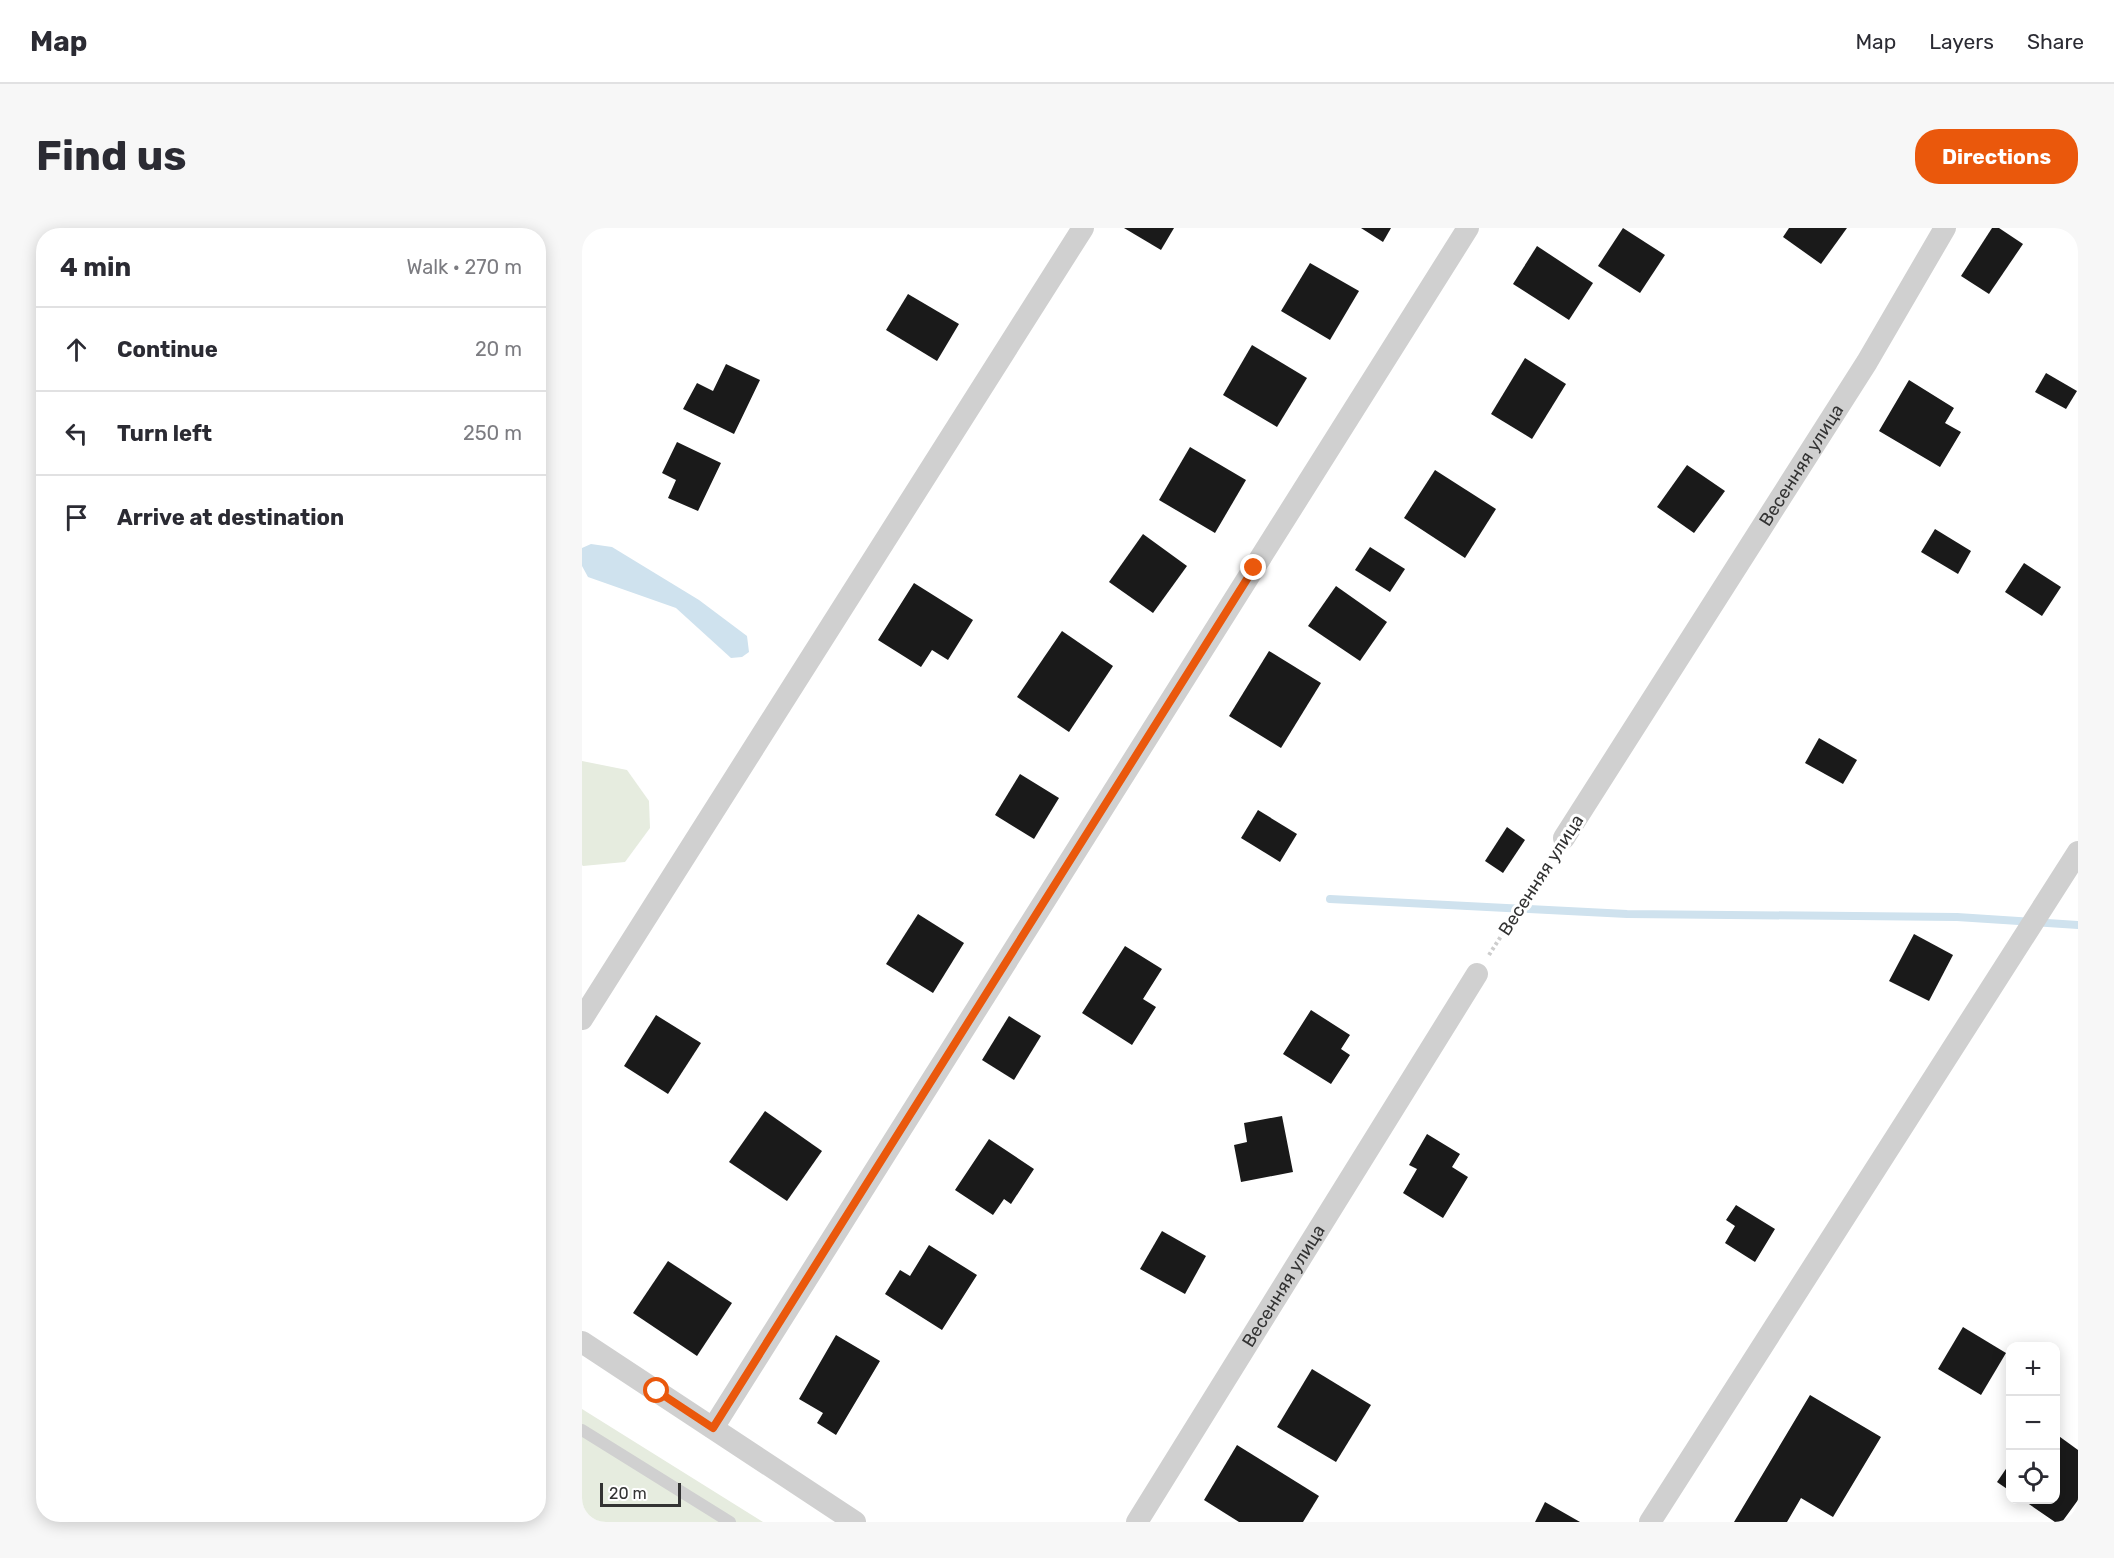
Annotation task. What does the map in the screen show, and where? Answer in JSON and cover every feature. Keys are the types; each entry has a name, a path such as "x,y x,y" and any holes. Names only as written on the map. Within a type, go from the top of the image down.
{"street":[{"path":"582,1018 1083,228"},
{"path":"713,1428 1468,228"},
{"name":"Весенняя улица","path":"1564,838 1867,362 1945,228"},
{"path":"1650,1522 2078,852"},
{"name":"Весенняя улица","path":"1137,1522 1477,974"},
{"path":"582,1342 855,1522"}],"lane":[{"path":"582,1430 730,1522"}],"path":[{"name":"Весенняя улица","path":"1477,974 1564,838"}],"shaded area":[{"path":"582,761 627,770 649,801 650,828 625,862 582,865"},
{"path":"582,1409 763,1522 582,1522"}],"water":[{"path":"591,544 612,547 699,600 747,636 749,652 742,657 731,658 676,608 588,577 582,566 582,548"}],"building":[{"path":"1124,228 1174,228 1161,250"},
{"path":"1361,228 1391,228 1383,242"},
{"path":"1623,228 1665,255 1640,293 1598,266"},
{"path":"1789,228 1847,228 1821,264 1783,237"},
{"path":"1992,228 1999,228 2023,244 1989,294 1961,276"},
{"path":"1537,246 1593,283 1569,320 1513,284"},
{"path":"1310,263 1359,291 1330,340 1281,311"},
{"path":"908,294 959,324 937,361 886,330"},
{"path":"1252,345 1307,378 1277,427 1223,395"},
{"path":"1525,358 1566,384 1532,439 1491,414"},
{"path":"726,364 760,380 734,434 683,409 697,383 713,391"},
{"path":"2046,373 2077,391 2066,409 2035,392"},
{"path":"1909,380 1954,408 1945,423 1961,432 1940,467 1879,431"},
{"path":"677,442 721,463 698,511 668,498 676,480 662,473"},
{"path":"1190,447 1246,480 1215,533 1159,500"},
{"path":"1687,465 1725,491 1694,533 1657,507"},
{"path":"1435,470 1496,509 1465,558 1404,518"},
{"path":"1935,529 1971,551 1958,574 1921,552"},
{"path":"1143,534 1187,566 1153,613 1109,582"},
{"path":"1370,547 1405,569 1390,592 1355,570"},
{"path":"2024,563 2061,587 2042,616 2005,592"},
{"path":"914,583 973,620 948,660 932,650 921,667 878,640"},
{"path":"1336,586 1387,622 1360,661 1308,626"},
{"path":"1062,631 1113,666 1069,732 1017,697"},
{"path":"1269,651 1321,683 1281,748 1229,716"},
{"path":"1819,738 1857,760 1843,784 1805,763"},
{"path":"1020,774 1059,798 1034,839 995,815"},
{"path":"1258,810 1297,834 1280,862 1241,838"},
{"path":"1507,827 1525,840 1503,873 1485,861"},
{"path":"918,914 964,943 933,993 886,964"},
{"path":"1914,934 1953,955 1929,1001 1889,981"},
{"path":"1125,946 1162,969 1143,999 1156,1007 1132,1045 1082,1013"},
{"path":"1311,1010 1350,1035 1341,1049 1350,1055 1331,1084 1283,1054"},
{"path":"656,1015 701,1043 668,1094 624,1066"},
{"path":"1009,1016 1041,1036 1014,1080 982,1060"},
{"path":"765,1111 822,1151 787,1201 729,1162"},
{"path":"1282,1116 1293,1172 1241,1182 1234,1145 1247,1142 1244,1123"},
{"path":"1427,1134 1460,1154 1452,1167 1468,1177 1443,1218 1403,1193 1417,1169 1409,1165"},
{"path":"989,1139 1034,1169 1011,1204 1004,1199 993,1215 955,1190"},
{"path":"1736,1205 1775,1229 1755,1262 1725,1243 1735,1226 1726,1220"},
{"path":"1162,1231 1206,1256 1185,1294 1140,1269"},
{"path":"929,1245 977,1275 942,1330 885,1294 900,1270 910,1276"},
{"path":"668,1261 732,1303 697,1356 633,1313"},
{"path":"1963,1327 2006,1353 1981,1395 1938,1369"},
{"path":"836,1335 880,1361 836,1435 817,1423 823,1413 799,1399"},
{"path":"1312,1369 1371,1405 1336,1462 1277,1427"},
{"path":"1810,1395 1881,1437 1833,1517 1801,1498 1787,1522 1734,1522"},
{"path":"2060,1437 2078,1450 2078,1500 2062,1522 2055,1522 2029,1504 2060,1504"},
{"path":"1237,1445 1319,1496 1303,1522 1239,1522 1204,1500"},
{"path":"2006,1469 2006,1488 1997,1482"},
{"path":"1545,1502 1580,1522 1535,1522"}],"waterway":[{"path":"1330,899 1627,914 1957,917 2078,925"}],"route":[{"path":"657,1391 713,1428 1254,568"}]}
